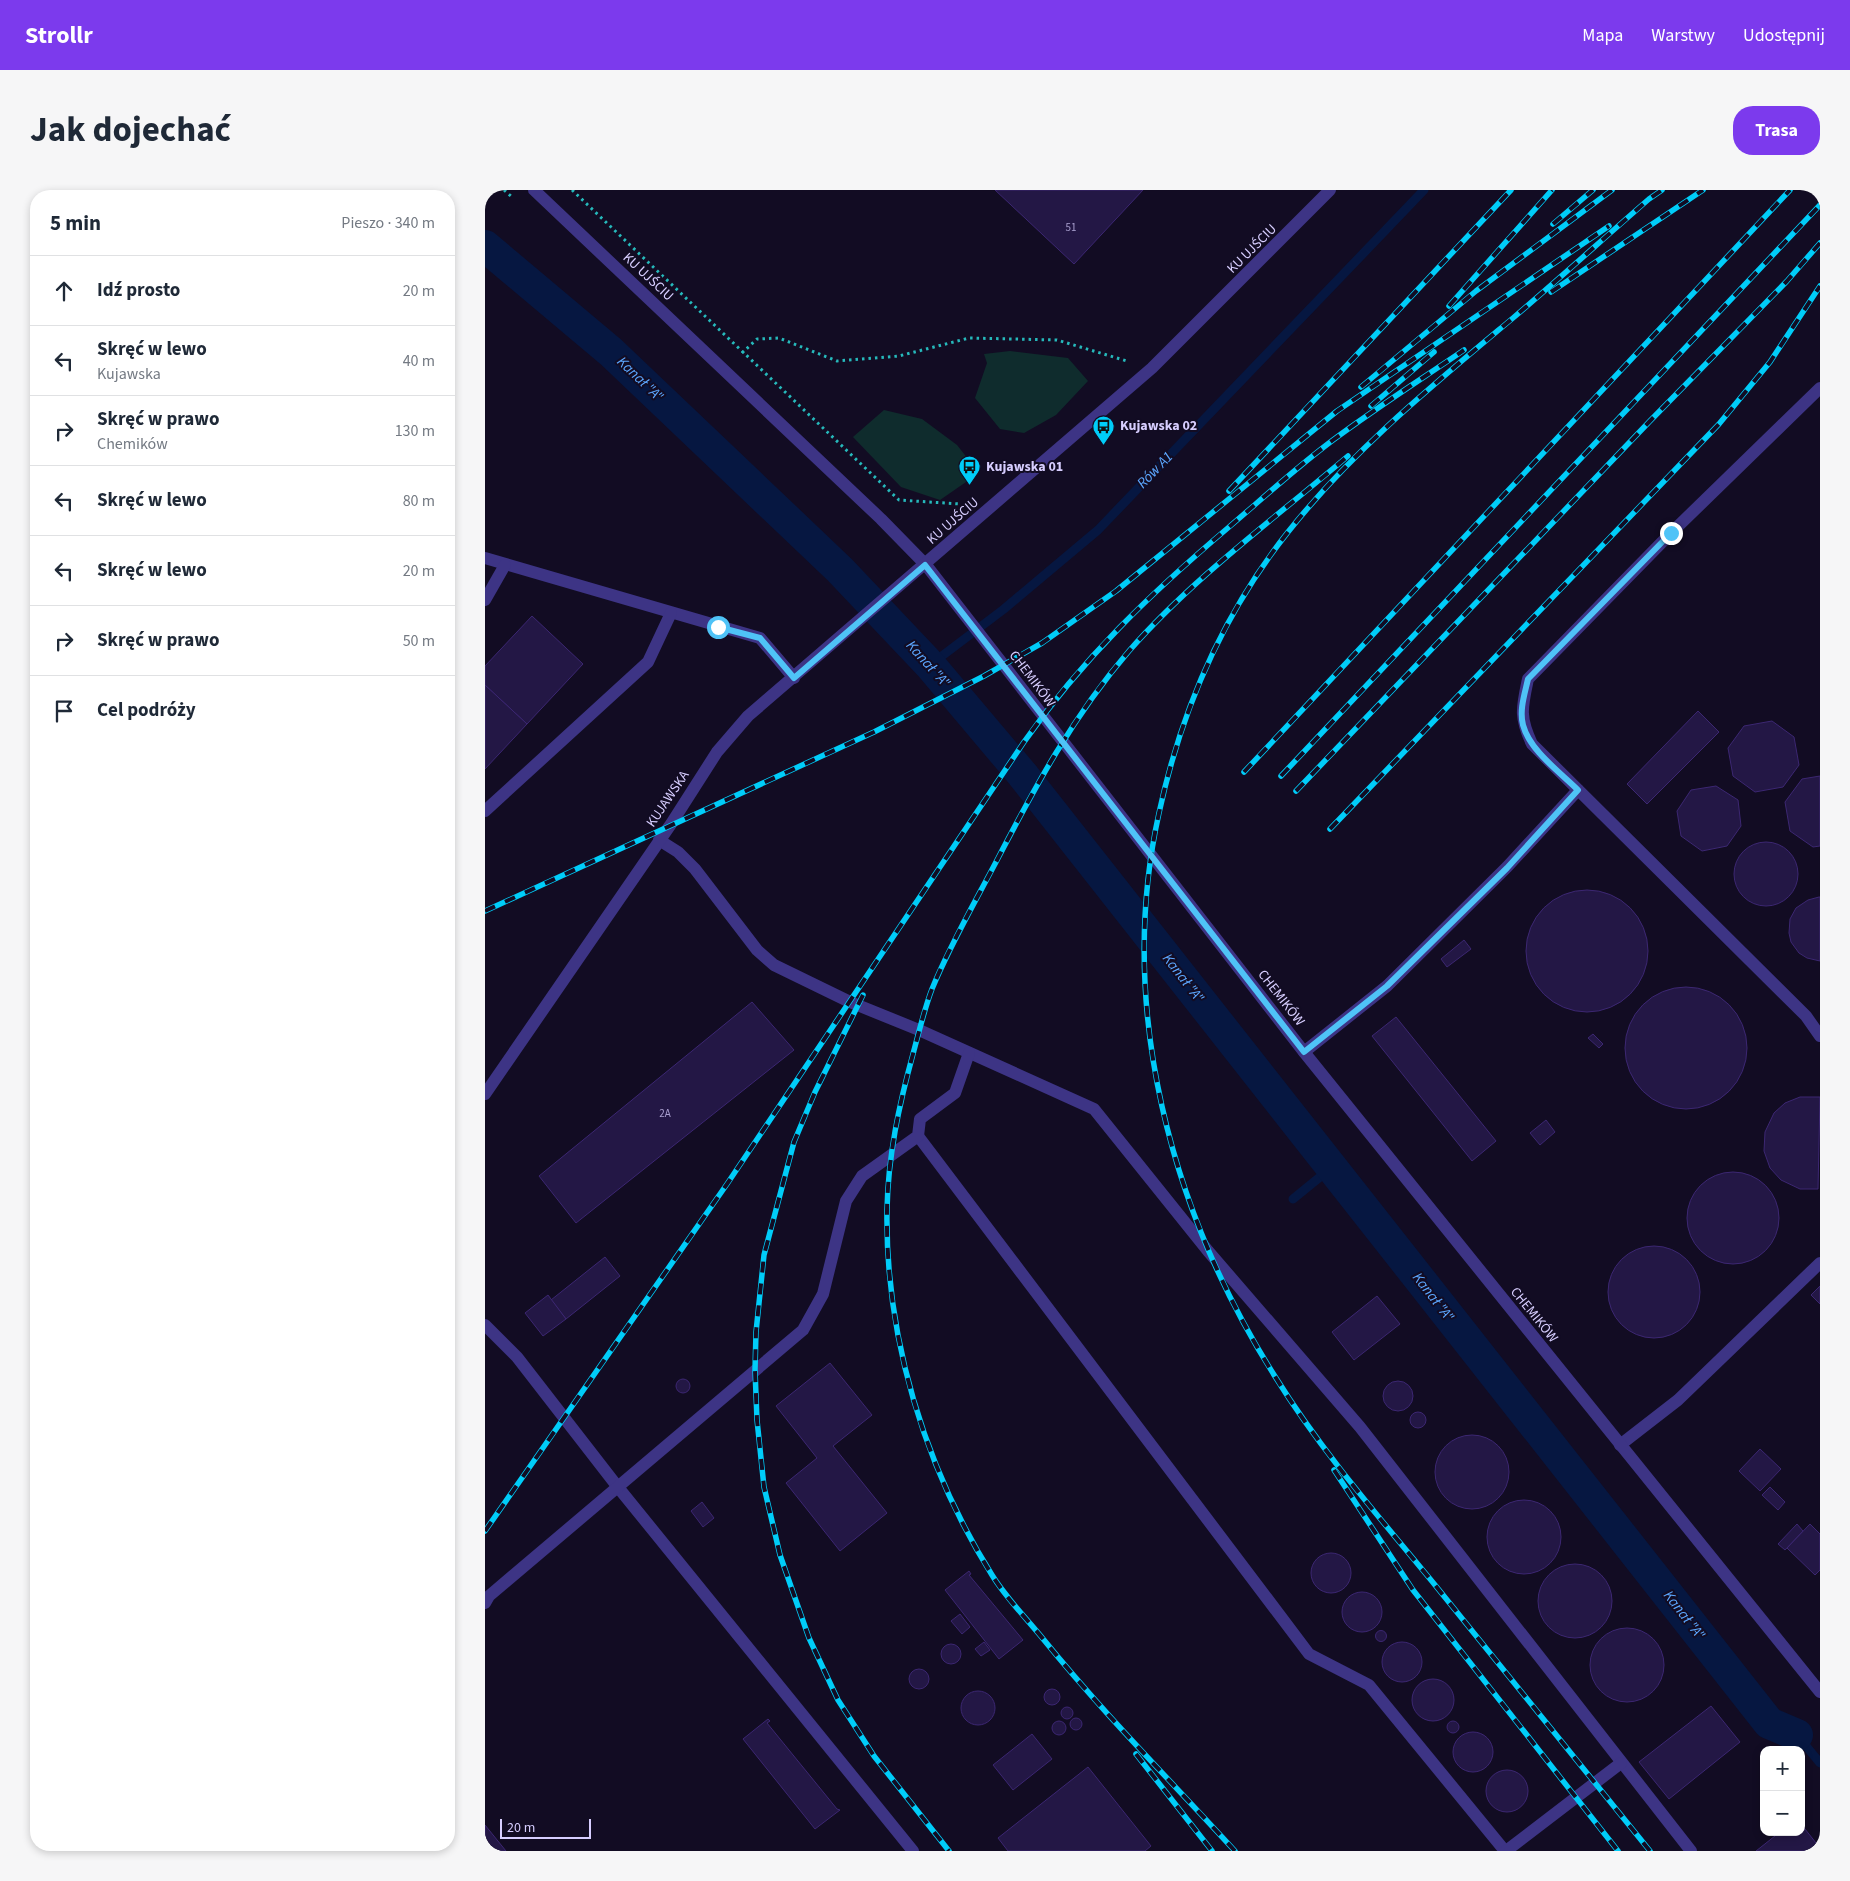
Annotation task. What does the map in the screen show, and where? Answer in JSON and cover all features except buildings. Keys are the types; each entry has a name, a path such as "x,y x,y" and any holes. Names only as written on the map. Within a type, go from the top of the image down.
{"street":[{"name":"KU UJŚCIU","path":"534,190 881,519 925,565 1152,368 1330,190"},
{"path":"1820,388 1671,533 1528,679 1522,706 1523,725 1532,744 1805,1016 1820,1036"},
{"path":"485,558 760,638 794,678"},
{"path":"485,600 505,565"},
{"name":"KUJAWSKA","path":"485,1094 717,752 748,716 925,565"},
{"name":"CHEMIKÓW","path":"925,565 1304,1052 1820,1692"},
{"path":"485,811 648,662 671,613"},
{"path":"1304,1052 1387,986 1507,868 1578,790"},
{"path":"659,840 678,852 695,869 757,950 774,965 850,1002 1094,1109 1208,1251 1360,1427 1691,1851"},
{"path":"969,1053 955,1093 920,1120 918,1136 1309,1654 1369,1685 1506,1851 1621,1763"},
{"path":"485,1603 489,1596 617,1486 803,1330 823,1294 846,1201 862,1176 918,1136"},
{"path":"1620,1445 1678,1400 1820,1262"},
{"path":"485,1325 517,1357 617,1486 913,1851"}],"path":[{"path":"572,190 899,500 960,504 975,522"},
{"path":"726,372 757,339 779,338 837,361 899,356 969,338 1057,340 1152,368"}],"green space":[{"path":"1010,351 1068,358 1088,381 1056,415 1024,433 1000,429 975,398 987,363 984,354"},
{"path":"884,410 922,419 957,445 979,473 940,500 901,487 853,437"}],"waterway":[{"name":"Rów A1","path":"930,665 1004,609 1098,530 1424,190"},
{"name":"Kanał \"A\"","path":"485,246 611,352 840,570 930,665 1022,774 1769,1723 1797,1735"},
{"path":"1293,1199 1331,1168"},
{"name":"Kanał \"A\"","path":"1797,1735 1820,1763"}],"railway":[{"path":"1229,491 1511,190"},
{"path":"1449,306 1552,190"},
{"path":"1553,224 1593,190"},
{"path":"1361,387 1476,291 1612,190"},
{"path":"1650,1851 1332,1458 1276,1378 1239,1314 1207,1247 1181,1178 1162,1106 1149,1034 1144,960 1147,886 1159,813 1179,738 1192,701 1224,630 1265,563 1288,532 1339,473 1395,419 1649,199 1662,190"},
{"path":"1551,292 1703,190"},
{"path":"1244,772 1790,190"},
{"path":"1281,776 1820,205"},
{"path":"485,911 874,732 984,676 1042,643 1116,591 1337,411 1609,226"},
{"path":"1296,791 1649,422 1787,281 1820,243"},
{"path":"1330,829 1719,424 1770,362 1820,286"},
{"path":"485,1531 727,1184 1024,742 1070,682 1094,654 1145,602 1293,472 1349,428 1464,350"},
{"path":"1371,406 1434,352"},
{"path":"1235,1851 1114,1721 1017,1608 992,1575 968,1534 947,1491 929,1446 914,1400 902,1353 893,1306 888,1258 888,1190 892,1150 899,1112 932,989 963,925 1025,807 1056,753 1090,701 1129,651 1154,624 1207,574 1348,456"},
{"path":"863,995 815,1092 794,1142 764,1255 756,1332 757,1420 764,1487 780,1555 809,1638 838,1700 874,1756 949,1851"},
{"path":"1334,1470 1413,1590 1618,1851"},
{"path":"1136,1754 1212,1851"}],"place":[{"name":"Kujawska 02","path":"1104,445"},
{"name":"Kujawska 01","path":"970,486"}],"route":[{"path":"718,627 760,638 794,678 925,565 1304,1052 1387,986 1507,868 1578,790 1532,744 1523,725 1522,706 1528,679 1671,533"}]}
